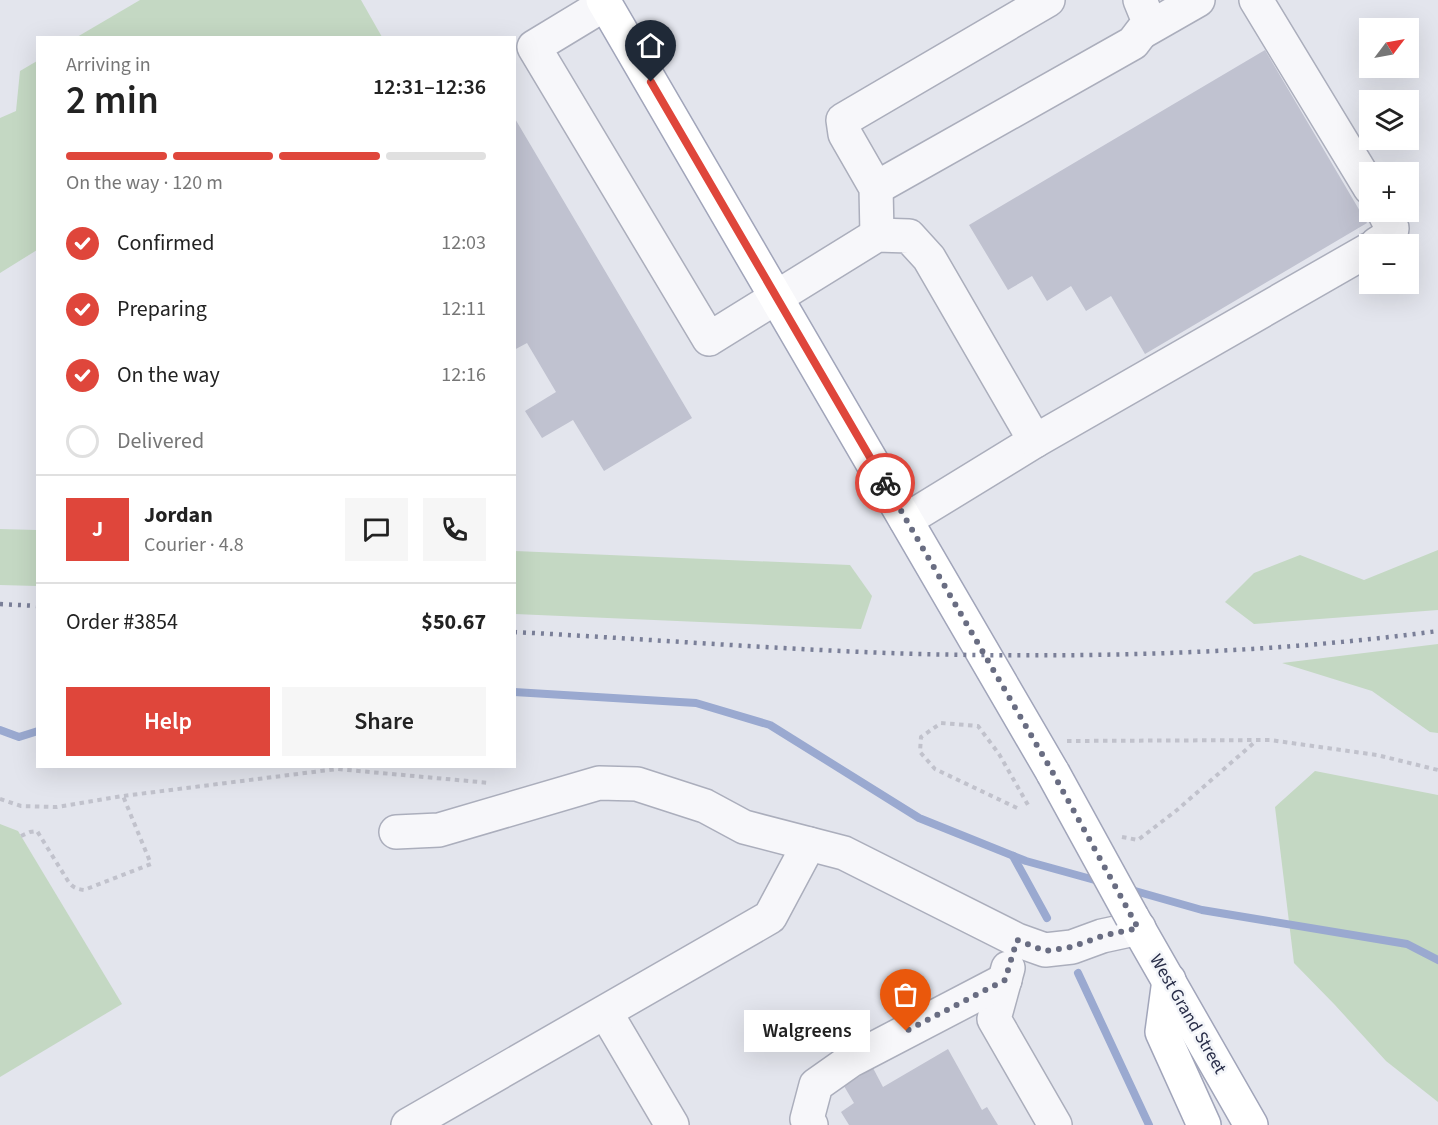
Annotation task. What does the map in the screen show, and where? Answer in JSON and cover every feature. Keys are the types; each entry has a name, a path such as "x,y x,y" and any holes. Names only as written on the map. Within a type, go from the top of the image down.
{"main road":[{"name":"West Grand Street","path":"604,2 1053,773 1251,1125"},
{"path":"1169,980 1162,1032 1204,1125"},
{"path":"1169,980 1240,1084 1274,1125"}],"street":[{"path":"877,235 876,188 845,134 843,120 1048,0"},
{"path":"876,188 1133,43 1141,16 1198,0"},
{"path":"1256,0 1359,170"},
{"path":"604,2 534,47 710,339 877,235 909,236 930,258 1035,441"},
{"path":"906,520 1035,441 1359,255"},
{"path":"396,831 439,830 598,783 638,784 705,806 744,827 844,853 1017,940 1045,951 1072,947 1135,922"},
{"path":"408,1125 770,917 809,844"},
{"path":"1017,940 994,1018 1055,1125"},
{"path":"811,1125 807,1119 816,1085 850,1061 1005,980"},
{"path":"606,1013 672,1125"}],"path":[{"path":"1017,808 935,768 920,752 921,737 941,723 978,726 999,754 1028,805"},
{"path":"1117,837 1138,840 1177,810 1256,740"},
{"path":"1064,741 1270,740 1377,755 1438,770"},
{"path":"0,799 21,806 57,807 123,796 337,769 490,783 498,813"},
{"path":"21,837 37,831 72,886 79,890 151,864 123,796"}],"green space":[{"path":"140,0 361,0 381,36 79,36"},
{"path":"36,62 36,251 0,273 0,118 16,111 20,71"},
{"path":"0,529 36,530 36,586 0,585"},
{"path":"1438,550 1438,610 1254,624 1225,602 1254,573 1300,555 1364,580"},
{"path":"516,551 850,565 872,596 861,629 516,614"},
{"path":"1438,644 1438,733 1430,732 1372,691 1282,663"},
{"path":"1315,771 1438,795 1438,1102 1386,1061 1294,963 1275,807"},
{"path":"0,824 18,831 122,1004 0,1077"}],"building":[{"path":"1265,50 1359,209 1359,222 1367,223 1145,354 1111,296 1086,311 1071,286 1047,301 1032,276 1008,290 969,225"},
{"path":"516,120 692,418 604,471 573,420 542,438 525,411 556,392 527,343 516,349"},
{"path":"948,1049 982,1110 987,1107 998,1125 849,1125 841,1112 854,1103 844,1086 873,1068 883,1087"}],"waterway":[{"path":"516,692 696,703 770,725 919,818 1026,861 1102,882"},
{"path":"0,730 19,737 36,732"},
{"path":"1013,856 1047,918"},
{"path":"1128,889 1202,910 1407,944 1438,960"},
{"path":"1078,973 1149,1125"}],"railway":[{"path":"0,604 36,606"},
{"path":"516,632 918,654 1113,655 1309,645 1438,631"}],"way so far":[{"path":"885,483 1053,773 1138,928 1102,936 1072,947 1045,951 1017,940 1005,980 906,1031"}],"place":[{"name":"Walgreens","path":"906,1031"}],"route":[{"path":"651,82 885,483"}]}
